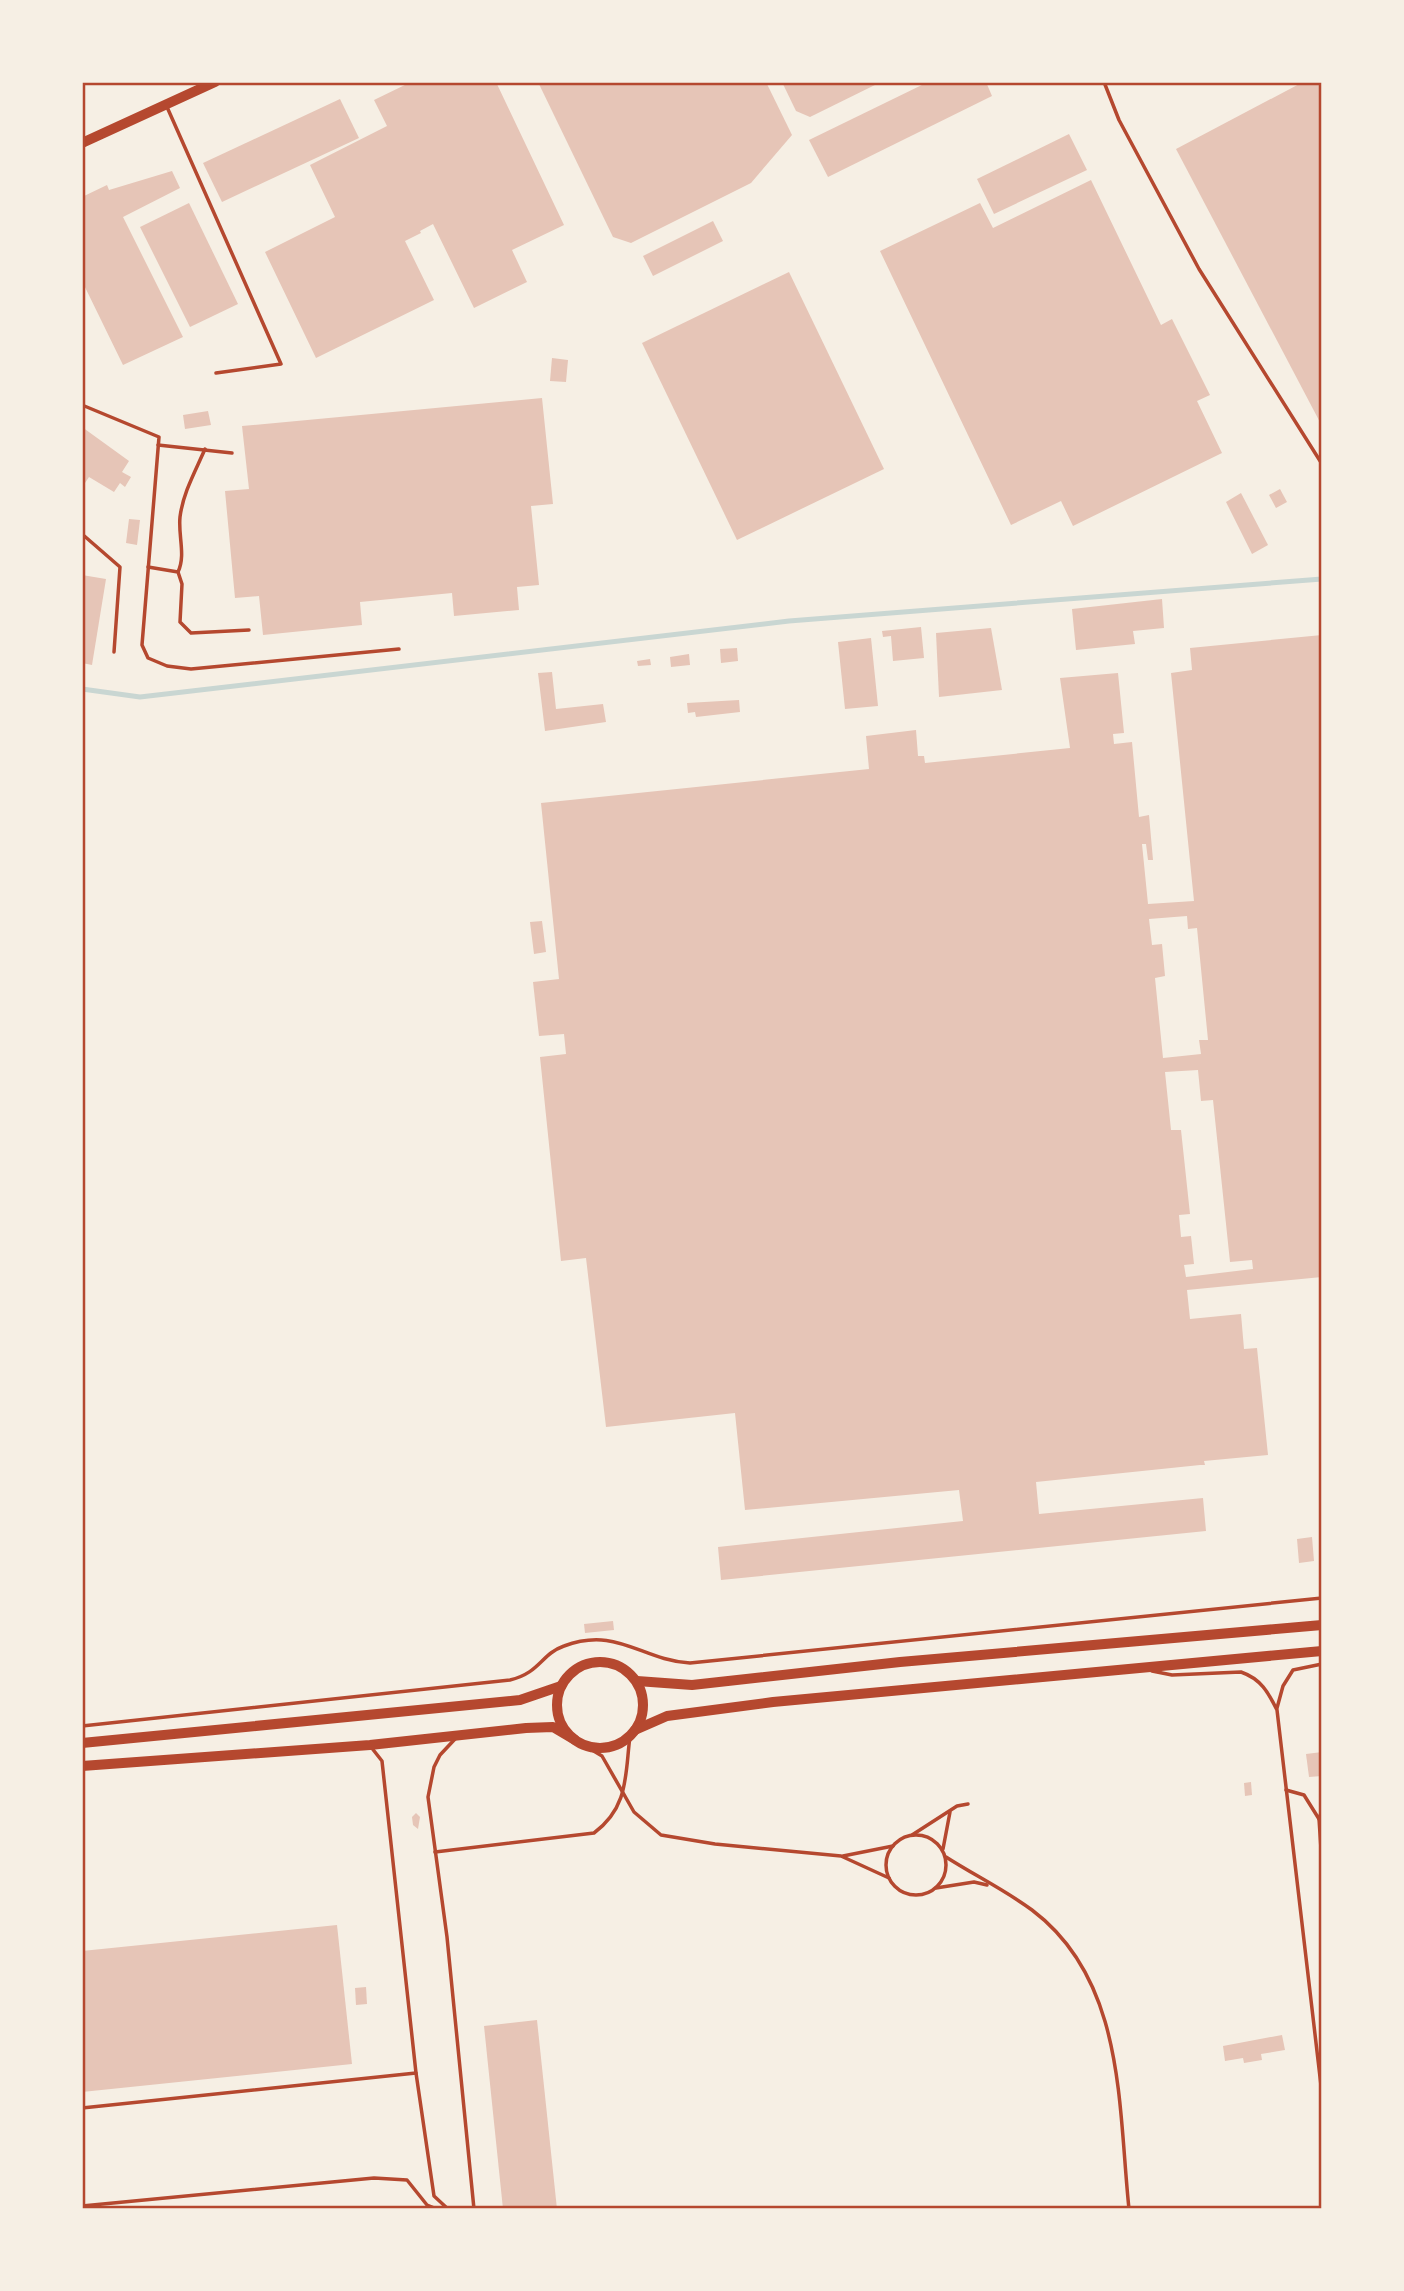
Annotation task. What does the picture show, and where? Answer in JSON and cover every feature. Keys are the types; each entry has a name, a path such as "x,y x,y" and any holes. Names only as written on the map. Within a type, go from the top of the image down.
{"main road":[{"path":"637,1681 692,1685 900,1662 1322,1625"},
{"path":"82,1766 370,1745 553,1727 578,1742 604,1748 619,1744 633,1733 667,1716 773,1702 1322,1651"},
{"path":"82,1742 520,1700 561,1686 579,1667 600,1661 624,1668 637,1681 644,1704 633,1733"},
{"path":"561,1686 558,1715 578,1742"}],"street":[{"path":"82,143 215,82"}],"lane":[{"path":"1104,82 1119,120 1199,269 1322,464"},
{"path":"166,105 281,364 216,373"},
{"path":"82,405 159,438 142,645 148,658 167,666 191,668 398,649"},
{"path":"158,445 232,453"},
{"path":"205,449 184,495 179,520 183,562 178,572 182,584 180,622 191,633 249,631"},
{"path":"82,534 120,567 114,652"},
{"path":"148,567 178,572"},
{"path":"1322,1664 1293,1670 1283,1686 1277,1710 1322,2094"},
{"path":"1144,1669 1172,1675 1241,1672 1263,1685 1277,1710"},
{"path":"435,1852 594,1833 605,1825 625,1795 633,1733"},
{"path":"458,1735 440,1755 430,1780 428,1797 474,2209"},
{"path":"578,1742 602,1756 634,1812 661,1835 715,1844 841,1856 893,1846 951,1810 968,1804"},
{"path":"370,1745 382,1761 416,2073 434,2196 448,2209"},
{"path":"1286,1790 1304,1795 1319,1819"},
{"path":"943,1850 951,1810"},
{"path":"1322,1810 1319,1819 1322,1864"},
{"path":"841,1856 889,1878 908,1894 925,1894 944,1878 946,1857 933,1839 912,1835"},
{"path":"889,1878 886,1861 893,1846"},
{"path":"946,1857 1033,1911 1052,1927 1068,1944 1094,1985 1112,2047 1129,2209"},
{"path":"934,1889 974,1882 992,1886"},
{"path":"82,2108 416,2073"},
{"path":"82,2206 374,2178 407,2180 427,2205 437,2209"}],"path":[{"path":"82,1726 510,1680 528,1676 561,1647 597,1638 632,1645 666,1661 690,1663 1322,1598"}],"building":[{"path":"411,82 496,82 564,225 512,250 527,282 474,308 433,224 405,241 434,300 316,358 265,252 335,217 310,165 387,126 374,100"},
{"path":"538,82 766,82 792,135 751,183 631,243 613,237"},
{"path":"782,82 881,82 810,117 796,111"},
{"path":"928,82 986,82 992,96 828,177 809,140"},
{"path":"1303,82 1322,82 1322,426 1176,149"},
{"path":"340,99 359,138 222,202 203,163"},
{"path":"1069,134 1087,170 994,214 977,179"},
{"path":"172,171 180,188 123,217 183,337 123,365 82,281 82,197 107,185 109,190"},
{"path":"1091,180 1161,325 1172,319 1210,395 1197,401 1222,453 1073,526 1061,501 1011,525 880,251 980,203 993,228"},
{"path":"189,203 238,304 190,327 140,227"},
{"path":"713,221 723,241 653,276 643,256"},
{"path":"789,272 884,469 737,540 642,343"},
{"path":"552,358 568,360 566,382 550,381"},
{"path":"542,398 553,504 531,506 539,585 517,587 519,610 454,616 452,593 360,602 362,625 263,635 259,596 235,598 225,491 249,489 242,426"},
{"path":"208,411 211,425 185,429 183,415"},
{"path":"82,427 129,461 122,472 131,477 125,487 120,483 114,492 89,477 85,483 82,481"},
{"path":"1280,489 1287,502 1276,508 1269,495"},
{"path":"1241,493 1268,545 1252,554 1226,502"},
{"path":"129,519 140,520 137,545 126,543"},
{"path":"82,575 106,579 92,665 82,663"},
{"path":"1162,599 1164,628 1133,631 1135,644 1076,650 1072,609"},
{"path":"921,627 924,658 893,661 891,636 883,637 882,631"},
{"path":"991,628 1002,690 939,697 936,633"},
{"path":"1322,635 1322,1277 1187,1290 1190,1319 1241,1314 1244,1349 1257,1348 1268,1455 1204,1461 1205,1465 1036,1482 1039,1514 1203,1498 1206,1531 721,1580 718,1547 963,1521 959,1490 745,1510 735,1413 606,1427 586,1258 561,1261 540,1057 566,1054 564,1034 539,1036 533,982 559,979 541,803 869,769 866,736 916,730 918,756 924,756 925,763 1070,748 1060,678 1118,673 1124,733 1113,734 1114,744 1132,742 1139,817 1149,815 1153,860 1148,860 1146,844 1142,844 1148,904 1194,901 1171,673 1192,670 1190,648","holes":["1187,916 1188,929 1197,928 1208,1040 1199,1040 1201,1054 1163,1058 1155,978 1165,976 1162,944 1152,945 1149,919","1198,1070 1201,1101 1213,1100 1230,1262 1252,1260 1253,1269 1186,1277 1184,1265 1194,1264 1191,1236 1181,1237 1179,1215 1190,1214 1181,1130 1171,1130 1165,1072"]},
{"path":"871,638 878,706 845,709 838,642"},
{"path":"737,648 738,661 721,663 720,649"},
{"path":"689,654 690,665 671,667 670,657"},
{"path":"650,659 651,665 638,666 637,661"},
{"path":"552,672 556,709 603,704 606,722 545,731 538,673"},
{"path":"739,700 740,712 696,717 695,712 688,713 687,703"},
{"path":"542,921 546,952 534,954 530,922"},
{"path":"1312,1537 1314,1561 1299,1563 1297,1539"},
{"path":"613,1621 614,1630 585,1633 584,1624"},
{"path":"1322,1752 1322,1776 1309,1777 1306,1754"},
{"path":"1251,1782 1252,1795 1245,1796 1244,1783"},
{"path":"416,1813 420,1817 418,1829 413,1825 412,1817"},
{"path":"337,1925 352,2064 82,2092 82,1951"},
{"path":"366,1987 367,2004 356,2005 355,1988"},
{"path":"537,2020 557,2209 503,2209 484,2026"},
{"path":"1282,2035 1285,2050 1261,2054 1262,2060 1244,2063 1243,2058 1225,2061 1223,2046"}],"waterway":[{"path":"82,689 140,697 789,621 1322,579"}]}
